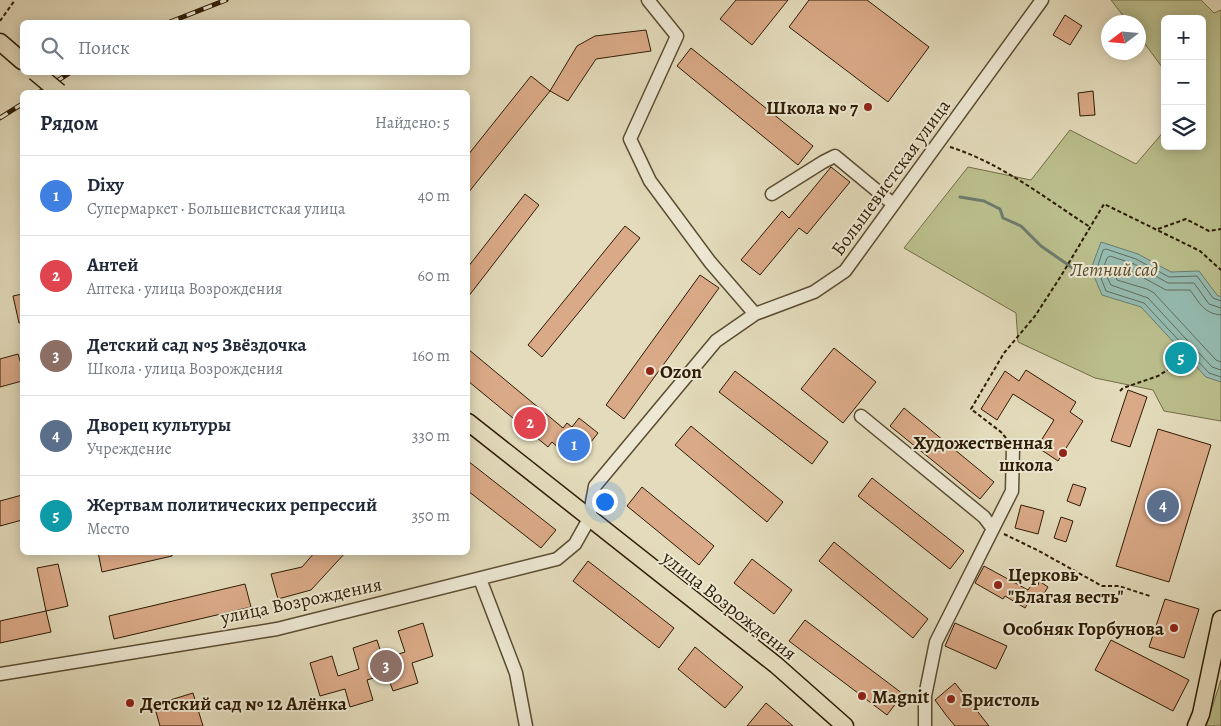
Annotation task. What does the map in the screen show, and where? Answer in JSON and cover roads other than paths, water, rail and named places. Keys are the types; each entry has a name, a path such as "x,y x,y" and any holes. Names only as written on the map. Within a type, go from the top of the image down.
{"main road":[{"path":"0,42 19,59"},
{"path":"39,75 57,90"},
{"name":"улица Возрождения","path":"470,424 588,519 776,665 845,726"},
{"path":"1196,726 1201,714 1221,619"}],"street":[{"path":"648,0 677,36 630,139 650,181 710,262 755,314"},
{"name":"Большевистская улица","path":"588,519 595,486 716,341 755,314 814,292 845,271 1042,0"},
{"path":"772,194 835,156 893,204"},
{"path":"861,416 984,516 993,529"},
{"path":"925,726 925,696 936,642 1012,491 1014,447"},
{"name":"улица Возрождения","path":"0,674 277,629 557,559 576,544 588,519"},
{"path":"480,579 516,673 526,726"}],"water":[{"path":"1101,242 1138,254 1171,272 1199,271 1217,295 1221,297 1221,382 1206,377 1141,307 1102,295 1091,269"}],"waterway":[{"path":"960,197 984,201 1000,209 1003,218 1021,226 1041,246 1077,271 1091,269"}],"railway":[{"path":"175,20 226,0"},
{"path":"43,90 66,75"},
{"path":"0,118 20,105"}],"place":[{"name":"Школа № 7","path":"868,107"},
{"name":"Жертвам политических репрессий","path":"1181,358"},
{"name":"Ozon","path":"650,371"},
{"name":"Антей","path":"530,423"},
{"name":"Dixy","path":"574,445"},
{"name":"Художественная школа","path":"1063,453"},
{"name":"Дворец культуры","path":"1163,506"},
{"name":"Церковь \"Благая весть\"","path":"998,585"},
{"name":"Особняк Горбунова","path":"1174,628"},
{"name":"Детский сад №5 Звёздочка","path":"386,666"},
{"name":"Magnit","path":"862,696"},
{"name":"Бристоль","path":"951,699"},
{"name":"Детский сад № 12 Алёнка","path":"130,703"}],"park label":[{"name":"Летний сад","path":"1114,269"}]}
